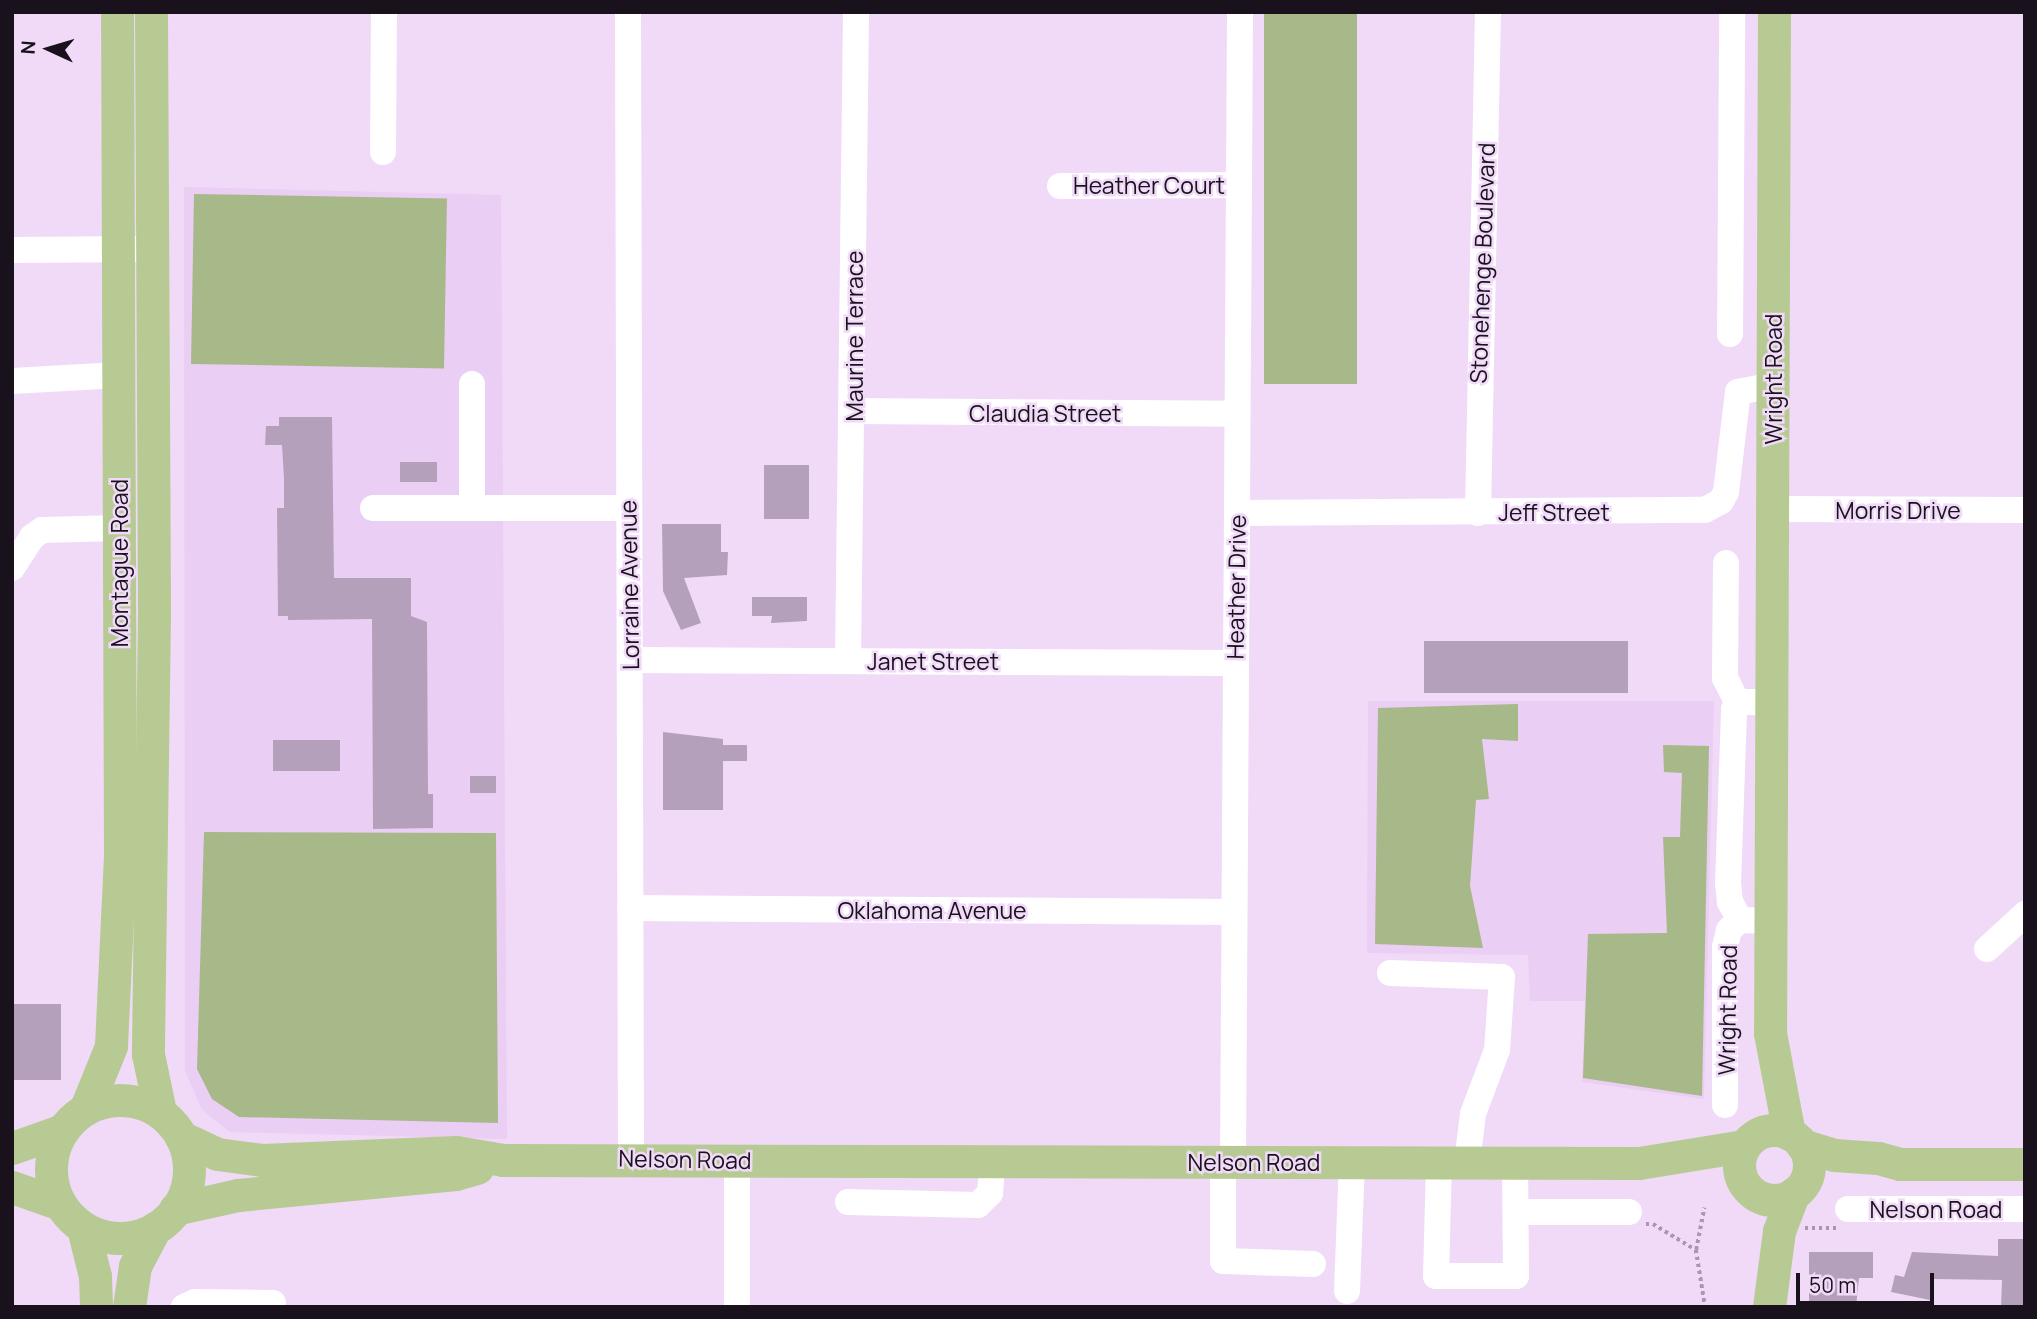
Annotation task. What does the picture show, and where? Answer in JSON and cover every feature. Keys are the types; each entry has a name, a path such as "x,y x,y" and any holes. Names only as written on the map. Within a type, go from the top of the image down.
{"main road":[{"name":"Montague Road","path":"74,1119 109,1058 116,990 119,528 117,12"},
{"name":"Montague Road","path":"150,12 153,757 148,1054 160,1112"},
{"name":"Wright Road","path":"1774,12 1772,702 1755,920 1770,1033 1796,1140"},
{"name":"Wright Road","path":"1750,1141 1770,1033"},
{"path":"12,1148 117,1098 140,1102 160,1112 181,1137 188,1174 165,1219 135,1266 129,1307"},
{"path":"60,1204 51,1167 74,1119"},
{"path":"1769,1130 1796,1140 1808,1167 1781,1220 1769,1296 1763,1231 1739,1169 1750,1141 1769,1130"},
{"name":"Nelson Road","path":"181,1137 218,1154 262,1160 456,1152 503,1160 631,1157 1639,1163 1750,1141"},
{"name":"Nelson Road","path":"1796,1140 1834,1156 1878,1158 1900,1164 2025,1164"},
{"name":"Nelson Road","path":"165,1219 238,1195 456,1174 503,1160"},
{"name":"Nelson Road","path":"1639,1163 1660,1170 1698,1172 1748,1189"},
{"name":"Nelson Road","path":"1796,1191 1842,1173 1884,1171 1900,1164"},
{"path":"12,1187 60,1204 83,1228 115,1238 165,1219"},
{"path":"1748,1189 1772,1200 1796,1191"},
{"path":"83,1228 95,1276 96,1307"}],"street":[{"path":"383,152 384,12"},
{"name":"Lorraine Avenue","path":"628,12 631,1157"},
{"name":"Maurine Terrace","path":"848,660 856,12"},
{"name":"Heather Drive","path":"1240,12 1234,912 1223,1261 1312,1265"},
{"name":"Stonehenge Boulevard","path":"1478,513 1488,12"},
{"name":"Wright Road","path":"1730,334 1732,12"},
{"path":"1731,52 1774,55"},
{"name":"Heather Court","path":"1060,186 1238,185"},
{"path":"12,250 152,249"},
{"path":"12,381 119,375"},
{"path":"472,384 472,508"},
{"name":"Jeff Street","path":"1237,513 1478,513 1714,507 1726,492 1738,393 1748,387 1773,384"},
{"name":"Claudia Street","path":"853,411 1237,414"},
{"path":"373,508 628,508"},
{"name":"Morris Drive","path":"1772,509 2025,510"},
{"path":"12,568 32,537 42,530 119,528"},
{"path":"1726,563 1724,678 1737,702 1772,702"},
{"name":"Janet Street","path":"631,660 1236,663"},
{"name":"Wright Road","path":"1737,702 1732,718 1728,884 1730,902 1755,920"},
{"name":"Oklahoma Avenue","path":"630,908 1234,912"},
{"path":"1987,949 2025,914"},
{"name":"Wright Road","path":"1725,1105 1725,947 1729,930 1755,920"},
{"path":"1390,973 1502,977 1497,1050 1453,1162 1436,1276 1516,1276 1516,1163"},
{"path":"737,1159 737,1307"},
{"path":"848,1202 978,1205 990,1194 993,1161"},
{"path":"1347,1291 1352,1162"},
{"name":"Nelson Road","path":"1848,1209 2025,1209"},
{"path":"1516,1212 1635,1218"},
{"path":"184,1307 195,1302 274,1303"}],"path":[{"path":"1704,1208 1702,1236 1696,1250 1705,1305"},
{"path":"1635,1218 1653,1224 1696,1250"}],"shaded area":[{"path":"184,187 501,195 507,1139 230,1132 202,1110 185,1071"},
{"path":"1368,701 1714,701 1704,1099 1582,1082 1585,1001 1530,1001 1528,955 1367,953"}],"green space":[{"path":"1264,12 1357,12 1357,384 1264,384"},
{"path":"194,194 447,198 444,368 191,364"},
{"path":"1518,704 1518,741 1482,739 1489,799 1476,800 1470,886 1483,948 1375,944 1378,708"},
{"path":"1663,745 1709,746 1702,1096 1583,1078 1588,934 1667,933 1663,837 1680,837 1682,773 1664,772"},
{"path":"204,832 496,833 498,1123 239,1117 212,1099 197,1069"}],"building":[{"path":"279,417 332,417 334,578 411,578 411,616 427,622 428,794 433,794 433,828 373,829 372,619 288,620 288,616 278,616 277,508 284,508 282,445 265,445 266,426 279,426"},
{"path":"400,462 437,462 437,482 400,482"},
{"path":"764,465 809,465 809,519 764,519"},
{"path":"662,524 721,524 721,552 728,552 727,575 684,578 701,623 681,630 663,591"},
{"path":"752,597 807,597 807,621 771,623 772,616 752,616"},
{"path":"1424,641 1628,641 1628,693 1424,693"},
{"path":"663,732 723,739 723,745 747,745 747,761 723,761 723,810 663,810"},
{"path":"273,740 340,740 340,771 273,771"},
{"path":"470,776 496,776 496,793 470,793"},
{"path":"12,1004 61,1004 61,1080 12,1080"},
{"path":"1998,1239 2025,1239 2025,1307 2001,1307 2002,1280 1934,1279 1930,1300 1891,1292 1895,1275 1904,1277 1912,1252 1998,1256"},
{"path":"1809,1252 1873,1252 1873,1278 1859,1278 1856,1307 1809,1307"}]}
